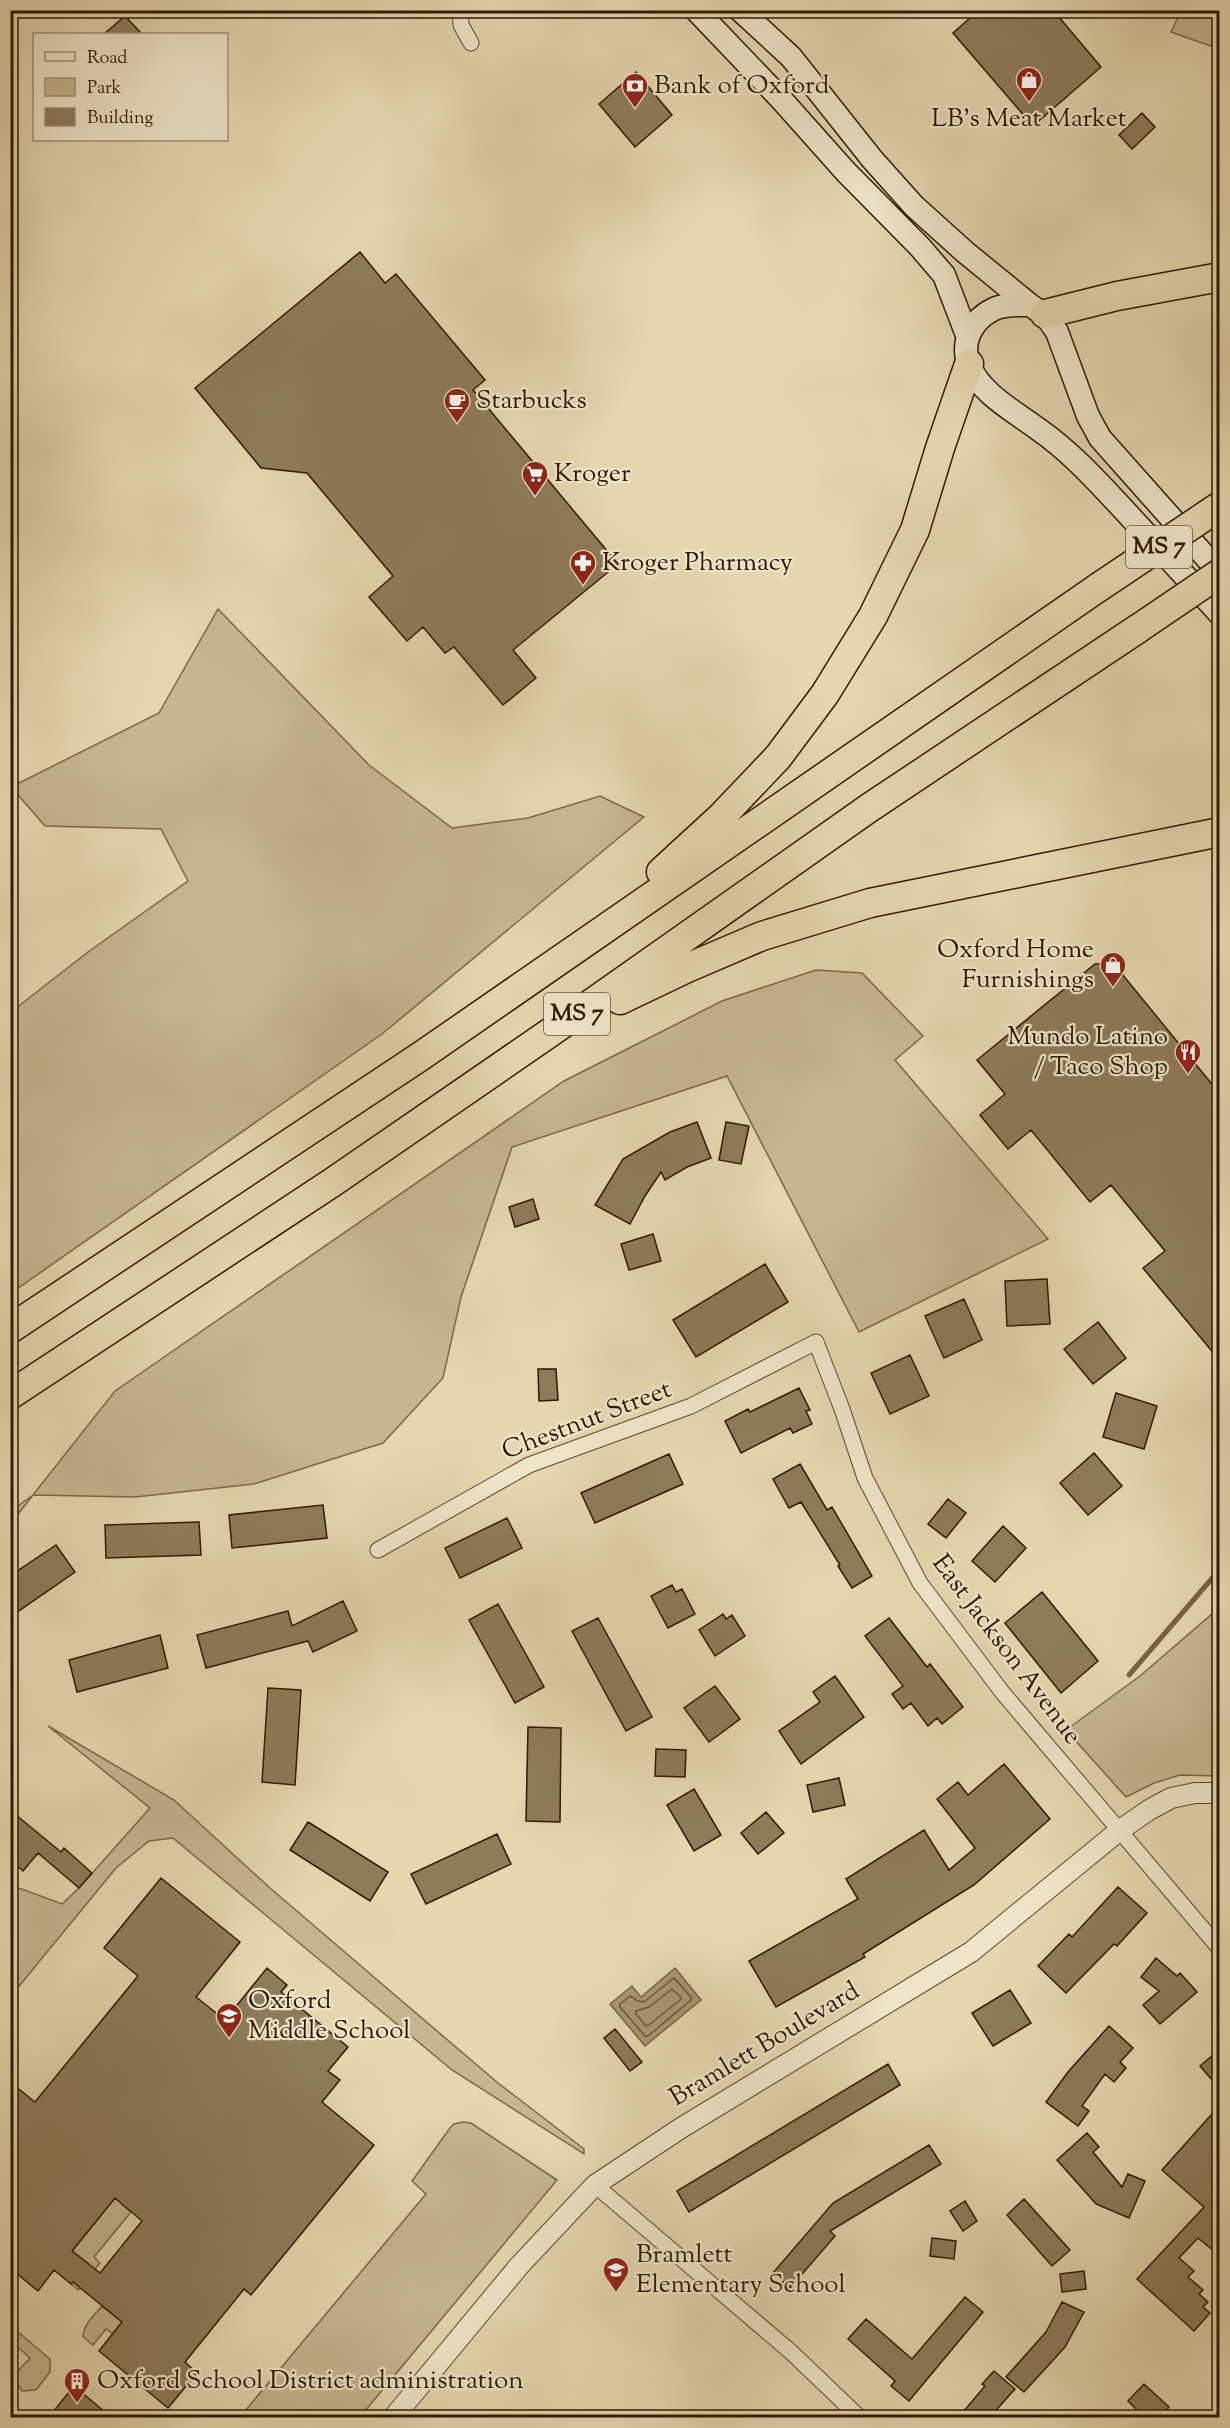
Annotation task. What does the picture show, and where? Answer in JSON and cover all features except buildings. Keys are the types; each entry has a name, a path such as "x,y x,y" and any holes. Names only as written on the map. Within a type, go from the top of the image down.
{"highway":[{"path":"1037,310 1220,276"},
{"path":"585,942 722,816 778,757 825,694 873,616 915,530 969,364"},
{"name":"MS 7","path":"10,1329 421,1056 1099,587 1220,506"},
{"name":"MS 7","path":"10,1395 323,1188 548,1034 869,808 1220,573"},
{"path":"548,1034 687,968 762,936 870,903 1220,832"}],"main road":[{"path":"696,10 944,275 968,335"},
{"path":"740,10 791,57 872,159 914,206 965,252 1037,310 1057,332 1088,416 1100,438 1220,573"},
{"path":"1037,310 1014,304 995,308 978,319 968,335 966,345 969,364 981,384 1001,403 1041,430 1076,459 1220,614"}],"street":[{"path":"460,10 460,25 471,44"},
{"name":"Chestnut Street","path":"378,1550 529,1465 691,1406 816,1342"},
{"name":"East Jackson Avenue","path":"816,1342 865,1478 920,1583 1002,1692 1220,1949"},
{"name":"Bramlett Boulevard","path":"393,2418 519,2266 596,2185 681,2128 971,1952 1149,1809 1171,1798 1195,1793 1220,1793"},
{"path":"596,2185 790,2352 860,2418"}],"green space":[{"path":"1181,11 1219,11 1219,49 1171,32"},
{"path":"218,609 369,765 452,828 528,818 600,796 644,817 382,1034 11,1293 11,1012 88,952 188,881 161,829 45,826 11,787 159,713"},
{"path":"816,970 862,973 923,1036 895,1060 1048,1239 859,1332 727,1076 512,1147 461,1297 443,1378 383,1443 254,1484 135,1497 33,1495 115,1391 564,1081 722,1001"},
{"path":"33,1495 11,1523 11,1511"},
{"path":"1219,1608 1219,1776 1180,1775 1154,1783 1126,1797 1066,1730 1140,1676"},
{"path":"48,1726 174,1800 270,1888 498,2083 584,2149 584,2154 452,2070 173,1838 149,1841 116,1868 11,1996 11,1885 62,1904 150,1808"},
{"path":"471,2123 557,2180 360,2417 240,2417 426,2194 412,2181 450,2128 454,2124"},
{"path":"115,2198 131,2212 94,2257 100,2263 78,2290 71,2284 88,2263 72,2251"},
{"path":"102,2306 122,2322 113,2334 106,2329 93,2345 83,2337 84,2332 87,2324"},
{"path":"11,2326 50,2359 50,2372 36,2390 22,2391 15,2380 17,2372 30,2358 11,2341"}],"water":[{"path":"675,1968 701,2000 645,2046 610,2004 632,1986 641,1997"}],"waterway":[{"path":"1129,1675 1220,1569"}],"place":[{"name":"LB's Meat Market","path":"1029,103"},
{"name":"Bank of Oxford","path":"635,109"},
{"name":"Starbucks","path":"457,424"},
{"name":"Kroger","path":"535,497"},
{"name":"Kroger Pharmacy","path":"583,586"},
{"name":"Oxford Home Furnishings","path":"1113,988"},
{"name":"Mundo Latino / Taco Shop","path":"1188,1075"},
{"name":"Oxford Middle School","path":"229,2039"},
{"name":"Bramlett Elementary School","path":"616,2293"},
{"name":"Oxford School District administration","path":"77,2404"}]}
